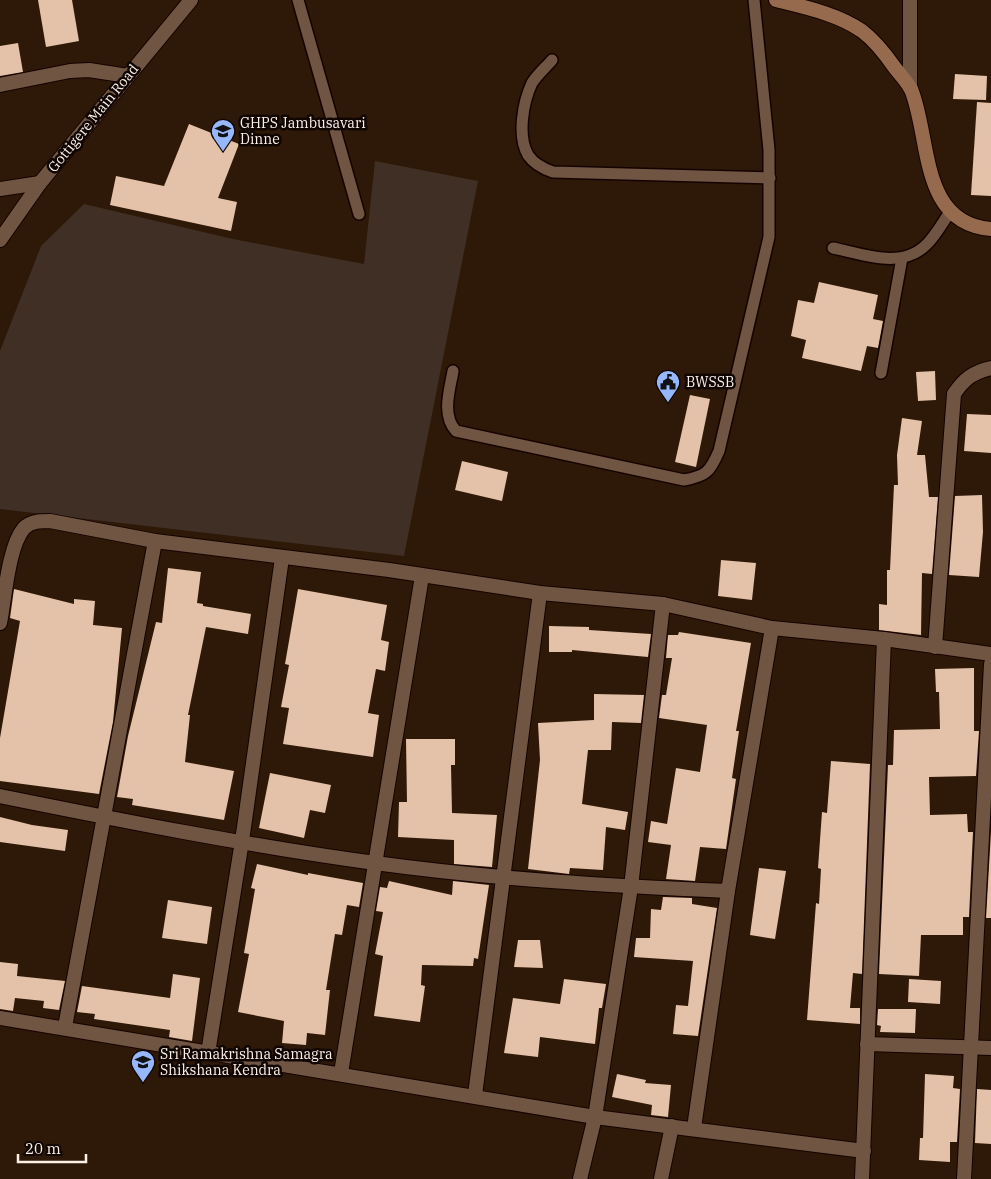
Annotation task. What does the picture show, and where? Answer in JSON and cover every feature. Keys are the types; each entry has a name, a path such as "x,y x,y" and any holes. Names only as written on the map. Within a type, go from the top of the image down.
{"main road":[{"path":"781,1 829,15 862,31 886,56 910,88 936,189 950,212 979,228 991,229"}],"street":[{"path":"910,0 910,88"},
{"name":"Gottigere Main Road","path":"0,240 40,183 186,2"},
{"path":"0,85 70,70 88,70 128,76"},
{"path":"0,188 40,183"},
{"path":"935,647 954,394 963,381 975,372 991,368"},
{"path":"0,623 14,547 26,527 36,522 50,520 155,541 540,593 663,604 772,628 884,639 991,654"},
{"path":"65,1027 155,541"},
{"path":"208,1053 242,841 282,558"},
{"path":"341,1074 422,576"},
{"path":"475,1095 540,593"},
{"path":"580,1179 595,1117 631,887 663,604"},
{"path":"694,1128 728,891 772,628"},
{"path":"862,1179 884,639"},
{"path":"964,1179 973,1048 991,664"},
{"path":"0,796 104,817 375,863 503,877 631,887 728,891"},
{"path":"0,1018 65,1027 208,1053 475,1095 595,1117 694,1128 864,1151"},
{"path":"867,1044 991,1048"},
{"path":"661,1179 672,1126"}],"lane":[{"path":"298,0 359,214"},
{"path":"454,370 447,406 451,426 456,430 684,480 701,477 712,468 719,451 769,237 770,178 754,0"},
{"path":"552,60 533,82 525,105 523,134 528,155 541,167 553,172 770,178"},
{"path":"833,248 885,259 902,258 926,245 950,212"},
{"path":"881,373 902,258"}],"shaded area":[{"path":"375,161 478,181 404,556 0,509 0,351 41,246 84,204 233,239 364,264"}],"building":[{"path":"38,0 72,0 79,41 46,47"},
{"path":"18,43 23,72 0,76 0,46"},
{"path":"955,74 987,76 986,100 953,99"},
{"path":"977,102 991,103 991,196 971,195"},
{"path":"189,124 239,144 218,198 237,202 231,231 110,205 116,176 164,186"},
{"path":"819,282 878,295 873,319 883,321 878,348 867,346 861,371 802,358 806,340 791,336 798,300 814,303"},
{"path":"935,371 936,400 918,401 916,372"},
{"path":"690,395 710,399 696,467 675,462"},
{"path":"967,414 991,415 991,453 964,451"},
{"path":"902,418 922,421 917,455 925,455 929,497 938,497 932,574 922,573 921,635 879,630 879,604 887,605 887,570 890,570 894,485 898,485 897,455"},
{"path":"462,461 508,472 502,501 455,490"},
{"path":"982,495 983,532 979,577 949,575 955,496"},
{"path":"721,560 756,563 752,600 718,596"},
{"path":"168,568 201,572 197,603 203,604 203,606 251,614 248,634 206,627 188,715 190,715 185,762 234,771 224,820 132,805 133,799 117,797 128,736 156,622 162,623"},
{"path":"14,589 74,604 74,599 95,601 93,625 122,628 113,722 99,794 0,781 0,738 20,621 10,618"},
{"path":"298,589 387,605 381,640 389,642 385,671 376,669 368,713 379,715 373,757 283,744 289,708 281,707 289,665 285,664"},
{"path":"549,626 589,627 589,630 651,634 648,657 572,650 572,652 549,652"},
{"path":"679,632 751,643 736,731 739,731 732,778 736,779 726,849 700,847 695,881 666,879 671,845 648,842 651,821 667,824 676,768 700,772 707,725 659,718 662,695 666,695 672,658 666,658 668,635 678,635"},
{"path":"974,668 974,731 979,731 976,776 929,777 930,815 967,814 968,832 973,832 969,917 963,917 963,935 921,935 919,976 879,974 888,765 893,765 894,730 940,729 939,692 936,692 935,669"},
{"path":"594,694 644,695 641,723 612,722 611,750 588,750 582,804 628,812 625,830 606,827 603,870 570,868 569,874 528,869 540,760 538,723 594,720"},
{"path":"406,739 455,739 455,765 451,765 452,813 497,815 492,867 454,864 454,840 398,837 399,802 407,802"},
{"path":"831,761 870,764 862,974 853,973 850,1008 860,1008 860,1024 807,1020 816,903 819,904 821,869 818,868 822,812 827,813"},
{"path":"270,773 331,785 325,813 310,810 304,838 259,828"},
{"path":"0,817 32,825 68,830 65,851 0,842"},
{"path":"991,832 991,918 986,918"},
{"path":"257,864 308,875 308,873 363,883 359,907 347,905 342,935 335,934 326,990 330,990 325,1035 307,1033 306,1045 282,1043 284,1021 238,1012 249,954 244,953 255,889 251,888"},
{"path":"759,868 786,871 775,939 750,935"},
{"path":"389,881 452,895 453,881 489,885 478,959 474,958 473,966 422,965 421,985 425,986 420,1022 374,1016 383,956 375,954 383,912 376,911 380,887 387,888"},
{"path":"663,897 692,898 692,904 717,908 698,1036 673,1034 676,1005 688,1006 693,961 634,957 636,938 650,938 651,909 661,910"},
{"path":"168,900 212,907 207,944 162,938"},
{"path":"518,940 540,940 543,968 514,967"},
{"path":"0,962 18,964 17,976 65,981 59,1010 43,1008 44,1001 15,998 13,1011 0,1009"},
{"path":"173,974 200,978 192,1041 169,1037 170,1030 94,1019 95,1014 77,1012 82,986 170,998"},
{"path":"564,979 606,984 602,1008 599,1008 595,1044 540,1037 538,1057 504,1053 513,998 560,1004"},
{"path":"909,979 941,981 940,1004 908,1002"},
{"path":"878,1009 916,1009 915,1033 880,1032 881,1026 877,1025"},
{"path":"617,1074 646,1080 645,1083 671,1085 668,1117 651,1115 652,1105 612,1097"},
{"path":"925,1074 954,1076 953,1088 960,1089 957,1142 950,1142 950,1162 919,1160 920,1138 923,1138"},
{"path":"977,1089 991,1090 991,1144 975,1143"}],"place":[{"name":"GHPS Jambusavari Dinne","path":"223,152"},
{"name":"BWSSB","path":"668,403"},
{"name":"Sri Ramakrishna Samagra Shikshana Kendra","path":"143,1083"}]}
